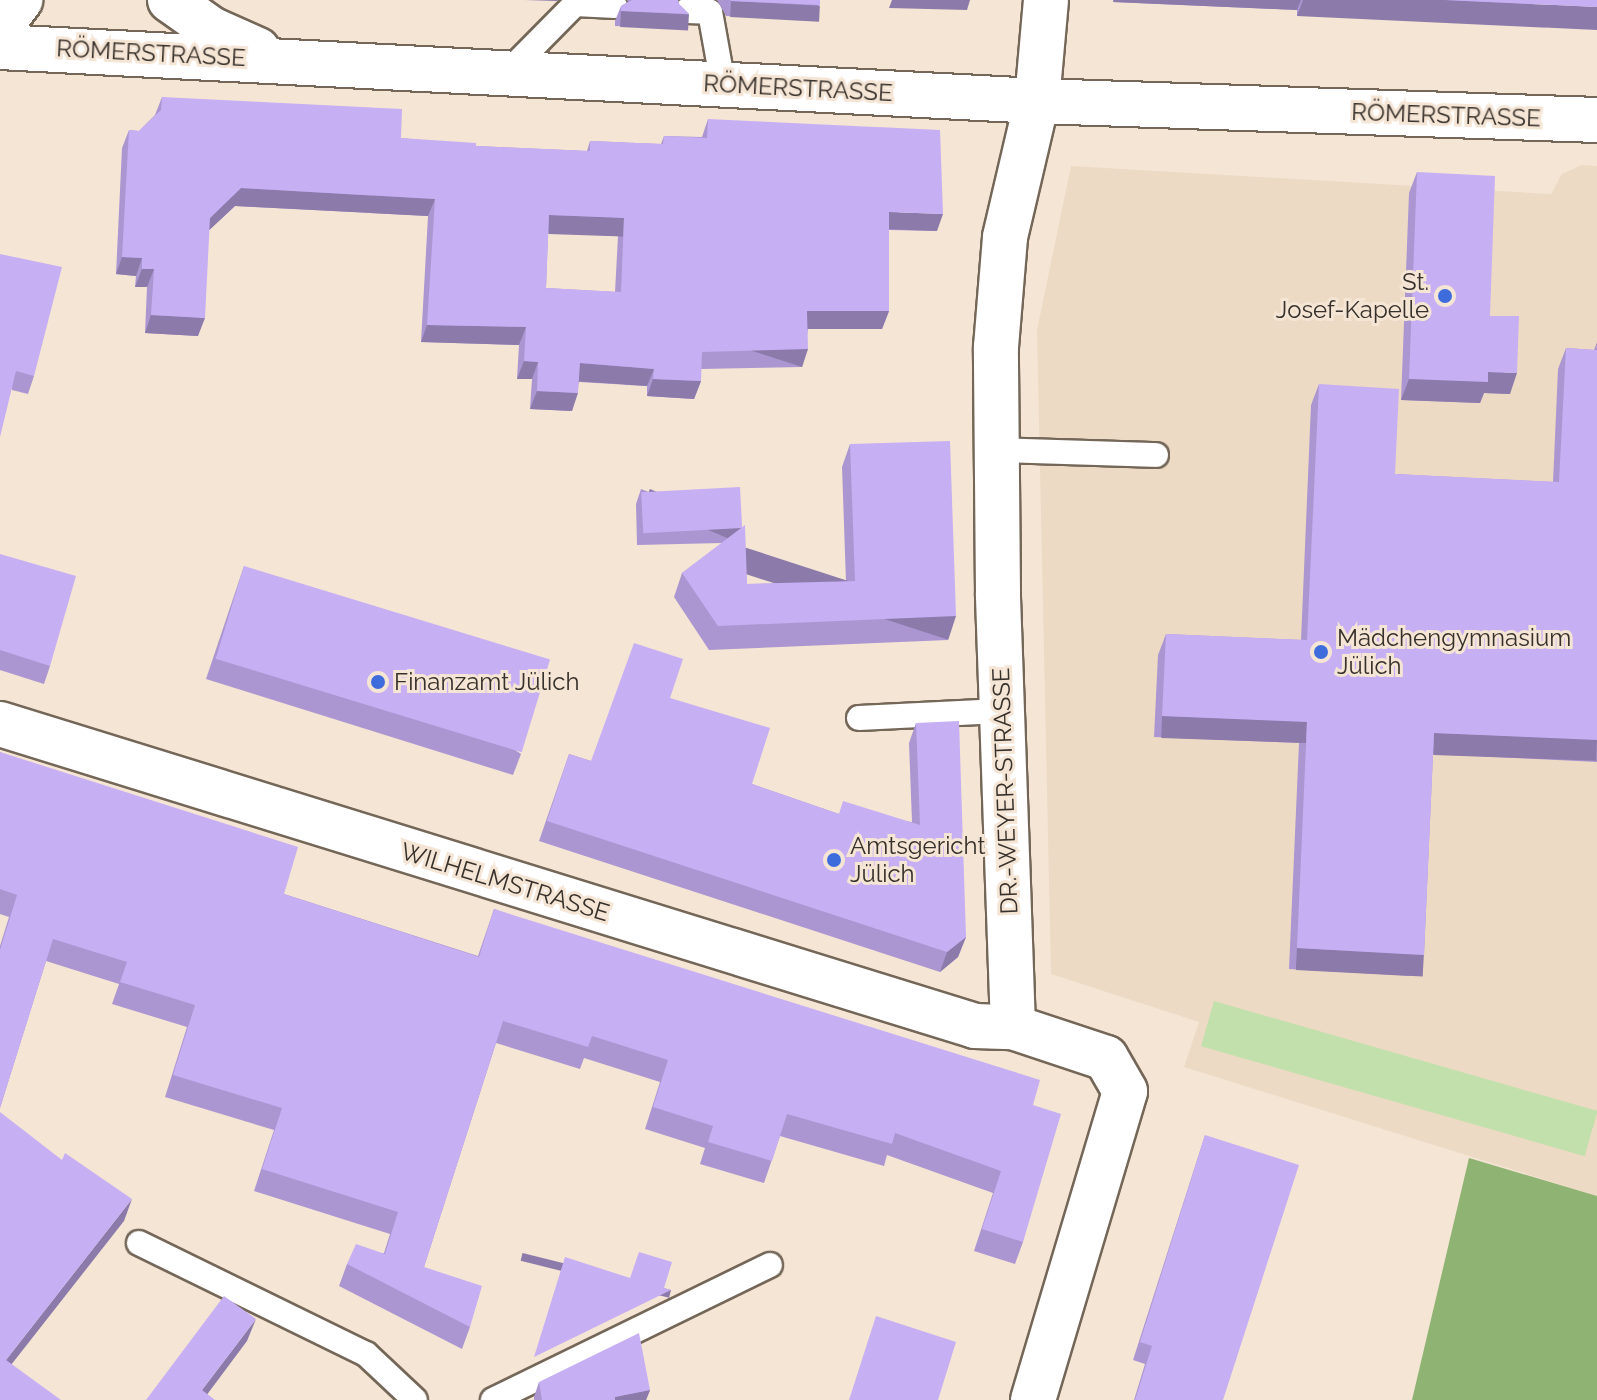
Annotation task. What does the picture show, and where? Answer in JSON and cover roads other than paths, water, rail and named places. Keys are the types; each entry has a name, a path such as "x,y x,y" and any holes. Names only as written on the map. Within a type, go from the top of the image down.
{"street":[{"path":"0,27 20,0"},
{"path":"170,0 211,29 279,59"},
{"name":"DR.-WEYER-STRASSE","path":"1013,1027 1002,711 996,347 1005,237 1037,101 1046,0"},
{"name":"RÖMERSTRASSE","path":"0,47 279,59 1037,101 1597,120"},
{"name":"WILHELMSTRASSE","path":"0,724 975,1026 1013,1027"},
{"path":"1013,1027 1106,1058 1125,1091 1033,1400"}],"lane":[{"path":"509,71 576,2 615,6"},
{"path":"700,8 723,84"},
{"path":"997,450 1156,455"},
{"path":"859,718 1002,711"},
{"path":"139,1243 366,1354 415,1400"},
{"path":"493,1400 770,1265"}],"place":[{"name":"St. Josef-Kapelle","path":"1445,296"},
{"name":"Mädchengymnasium Jülich","path":"1321,652"},
{"name":"Finanzamt Jülich","path":"378,682"},
{"name":"Amtsgericht Jülich","path":"834,860"}]}
